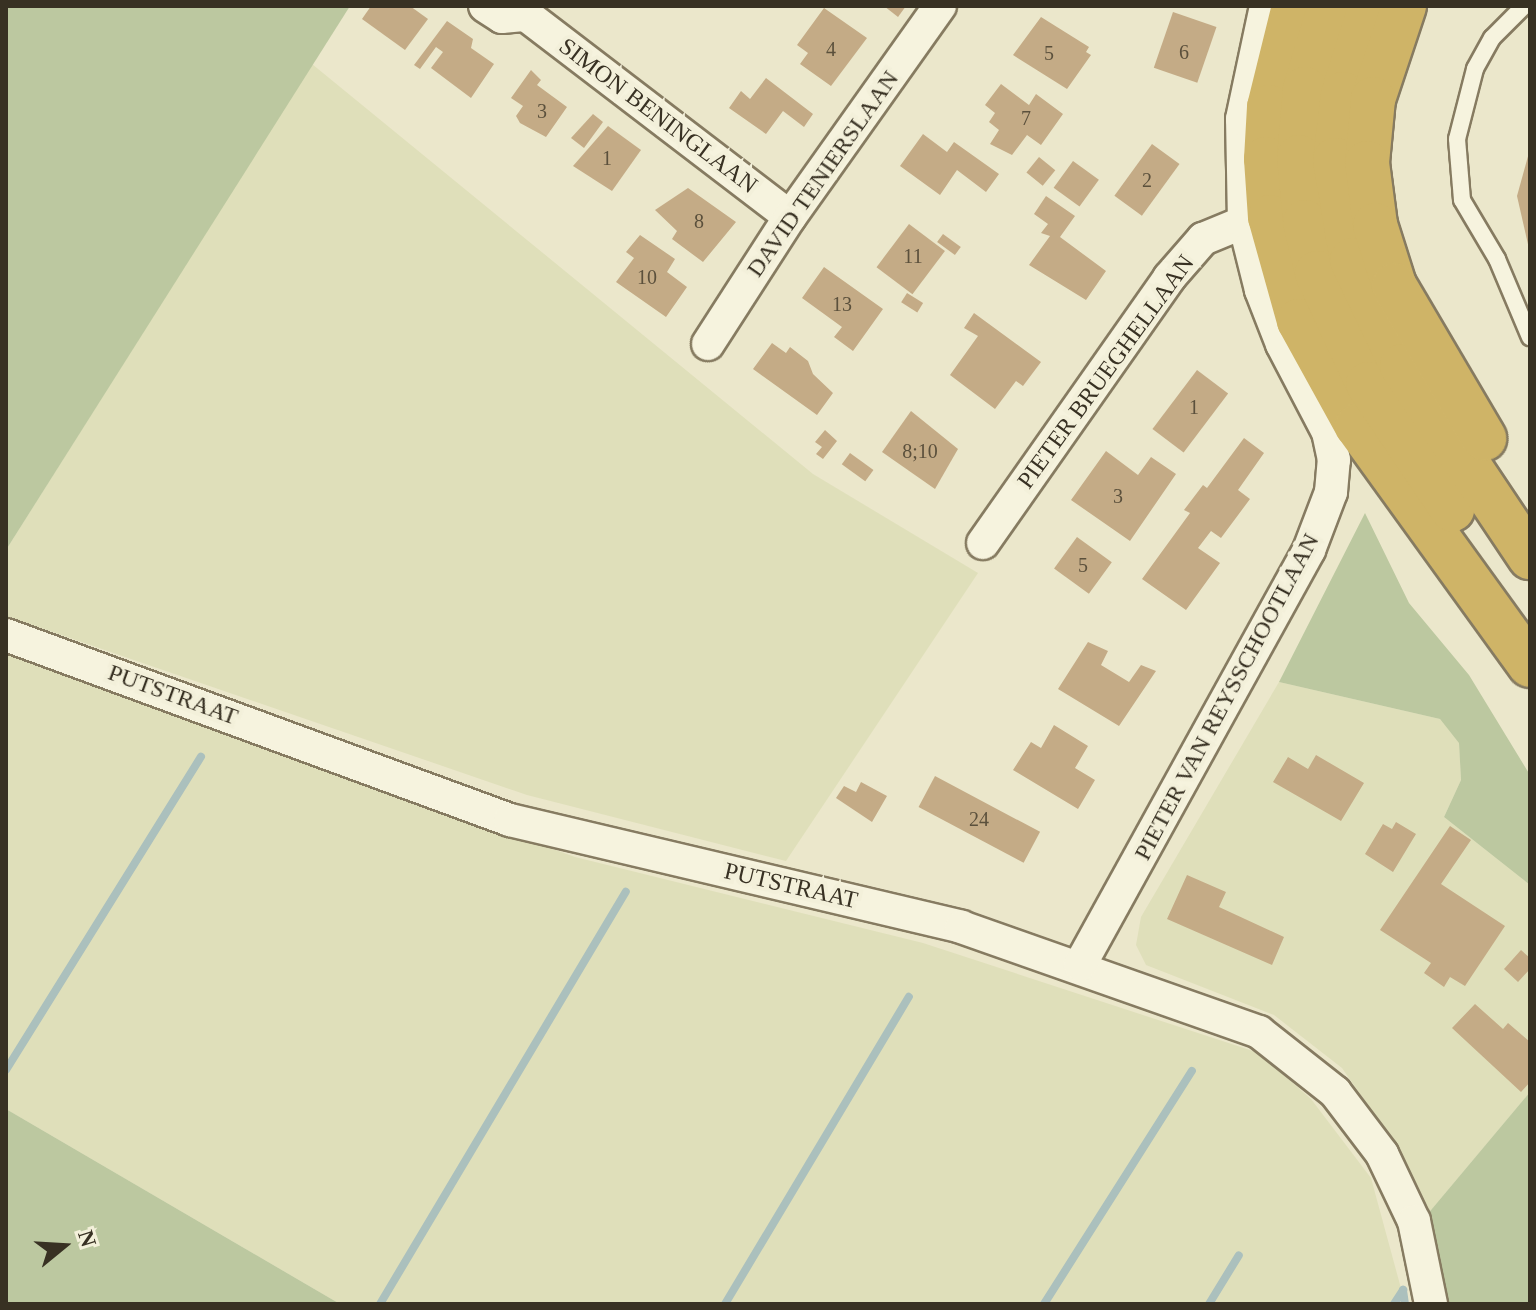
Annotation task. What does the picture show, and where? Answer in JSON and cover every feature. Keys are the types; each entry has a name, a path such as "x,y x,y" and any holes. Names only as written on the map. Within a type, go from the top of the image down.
{"highway":[{"path":"1294,6 1274,82 1266,159 1270,217 1295,308 1357,426 1530,665"},
{"path":"1330,6 1305,89 1299,157 1305,222 1317,273 1368,384 1530,623"},
{"path":"1371,6 1343,94 1335,160 1352,260 1402,366 1530,557"},
{"path":"1404,6 1373,99 1367,163 1375,225 1394,285 1420,335 1530,516"}],"street":[{"name":"SIMON BENINGLAAN","path":"485,6 502,17 525,11 790,217"},
{"name":"DAVID TENIERSLAAN","path":"708,344 790,217 940,6"},
{"name":"PIETER VAN REYSSCHOOTLAAN","path":"1080,965 1309,550 1331,492 1334,460 1328,432 1282,344 1261,290 1244,222 1242,119 1266,6"},
{"name":"PIETER BRUEGHELLAAN","path":"983,543 1169,278 1203,239 1244,222"},
{"name":"PUTSTRAAT","path":"6,635 510,820 961,927 1080,965 1259,1032 1335,1092 1399,1185 1424,1257 1431,1304"}],"lane":[{"path":"1524,6 1492,38 1475,69 1457,139 1462,200 1497,259 1530,337"}],"green space":[{"path":"6,6 350,6 6,550"},
{"path":"312,64 813,474 978,573 786,861 527,795 6,616 6,550"},
{"path":"1365,513 1409,603 1469,675 1530,775 1530,885 1444,817 1461,780 1459,743 1440,719 1279,682"},
{"path":"6,651 575,857 923,943 1259,1053 1311,1099 1371,1178 1402,1292 1394,1304 340,1304 6,1109"},
{"path":"1279,682 1440,719 1459,742 1461,780 1444,817 1530,885 1530,1092 1426,1216 1388,1134 1342,1068 1274,1015 1146,965 1136,945 1141,917"},
{"path":"1530,1092 1530,1304 1447,1304 1426,1216"},
{"path":"6,1109 340,1304 6,1304"}],"building":[{"path":"371,6 410,6 428,19 405,50 362,19"},
{"path":"884,6 906,6 898,17"},
{"path":"824,8 867,38 831,86 800,64 808,53 797,45"},
{"path":"1173,12 1216,27 1197,83 1154,68"},
{"path":"1041,17 1089,47 1086,52 1091,55 1067,89 1013,55"},
{"path":"447,21 473,39 471,48 494,64 471,98 431,68 443,52 436,47 420,69 414,65"},
{"path":"531,70 541,80 537,85 567,107 546,137 520,123 516,116 523,106 511,98"},
{"path":"766,78 813,114 804,127 783,111 766,134 729,108 741,91 750,99"},
{"path":"1001,84 1029,105 1036,94 1063,114 1041,145 1027,135 1012,155 990,144 999,130 989,122 995,113 985,105"},
{"path":"593,114 603,122 584,148 571,138"},
{"path":"608,126 641,150 612,191 573,166"},
{"path":"923,134 947,152 954,142 999,174 986,192 957,170 940,195 900,166"},
{"path":"1152,144 1180,164 1142,216 1114,196"},
{"path":"1530,149 1530,253 1517,196"},
{"path":"1039,157 1055,170 1043,186 1026,173"},
{"path":"1073,161 1099,180 1079,207 1054,188"},
{"path":"688,188 736,222 703,262 672,239 677,231 655,210"},
{"path":"1046,196 1075,216 1060,237 1106,271 1086,300 1029,265 1050,236 1041,233 1048,224 1034,214"},
{"path":"909,224 945,251 912,294 877,267"},
{"path":"943,234 961,247 955,255 937,242"},
{"path":"640,235 675,259 667,272 687,287 666,317 616,282 634,258 626,252"},
{"path":"824,267 883,309 853,351 834,337 842,327 802,298"},
{"path":"907,293 923,303 917,312 901,302"},
{"path":"974,313 1041,362 1023,386 1016,381 995,409 950,375 978,336 964,328"},
{"path":"772,343 786,353 790,347 808,361 813,374 833,393 817,415 753,369"},
{"path":"1197,370 1228,393 1184,453 1152,429"},
{"path":"911,411 958,449 935,489 882,452"},
{"path":"825,430 837,441 823,459 816,454 822,447 815,442"},
{"path":"1244,438 1264,453 1238,490 1250,499 1221,538 1211,531 1198,548 1220,563 1186,610 1142,579 1190,513 1184,510 1203,485 1207,488"},
{"path":"1106,451 1138,475 1151,457 1176,474 1130,541 1071,500"},
{"path":"850,453 873,470 865,481 842,464"},
{"path":"1077,537 1112,562 1089,594 1054,569"},
{"path":"1088,642 1108,651 1101,665 1129,682 1141,665 1156,671 1119,726 1058,689"},
{"path":"1054,725 1088,746 1075,768 1095,780 1078,809 1013,770 1031,742 1041,748"},
{"path":"1316,755 1364,783 1341,821 1273,782 1288,757 1308,769"},
{"path":"935,776 1040,832 1024,863 919,807"},
{"path":"861,782 887,796 872,822 836,798 844,786 856,792"},
{"path":"1396,822 1416,834 1393,872 1365,854 1383,824 1392,829"},
{"path":"1450,826 1471,840 1441,884 1505,926 1465,986 1450,977 1444,987 1424,973 1431,963 1380,930"},
{"path":"1187,875 1226,892 1219,907 1284,937 1272,965 1167,919"},
{"path":"1521,950 1530,958 1530,969 1518,982 1504,969"},
{"path":"1475,1004 1503,1029 1508,1023 1530,1042 1530,1082 1521,1092 1452,1028"}],"waterway":[{"path":"6,1070 201,757"},
{"path":"380,1304 626,892"},
{"path":"725,1304 909,997"},
{"path":"1044,1304 1192,1071"},
{"path":"1209,1304 1239,1255"},
{"path":"1394,1304 1403,1290 1405,1304"}]}
